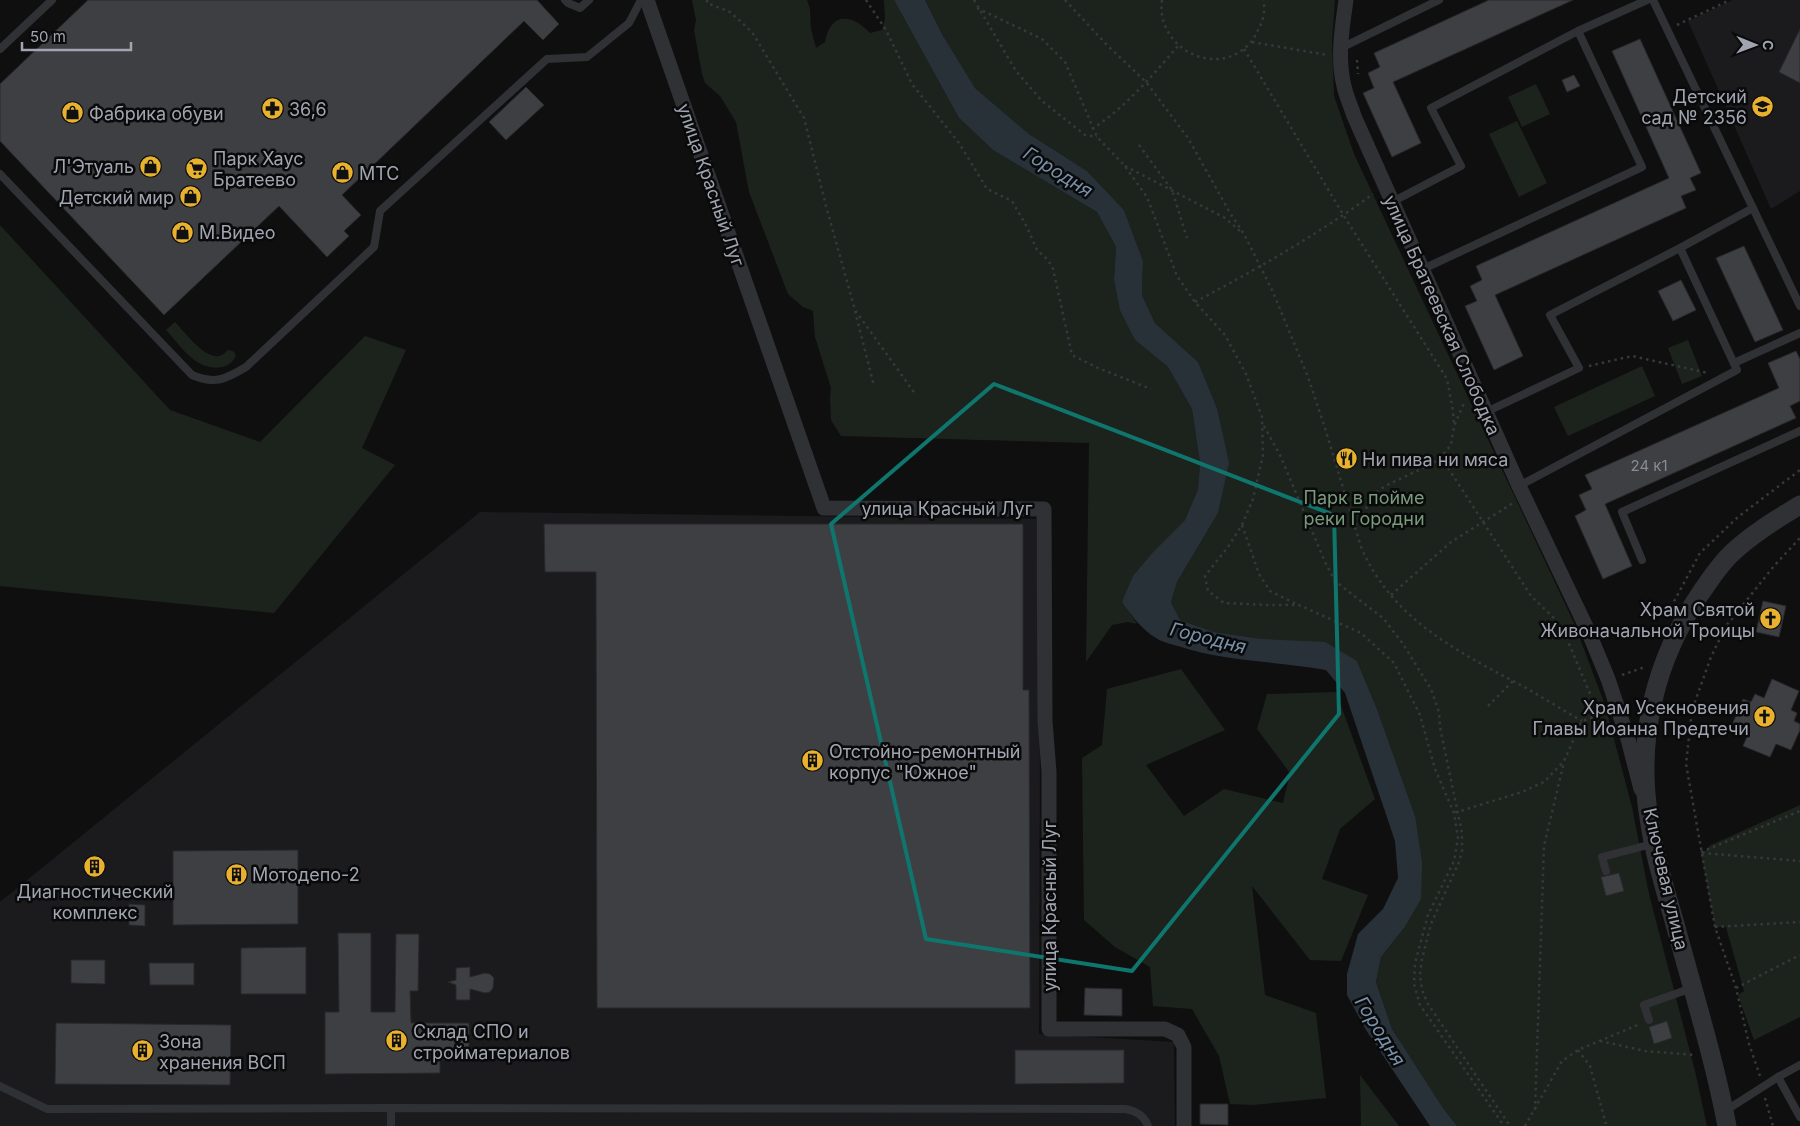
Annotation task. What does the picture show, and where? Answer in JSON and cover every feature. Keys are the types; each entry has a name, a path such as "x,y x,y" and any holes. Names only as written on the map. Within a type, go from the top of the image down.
{"street":[{"name":"улица Красный Луг","path":"647,0 824,508 1044,509 1044,721 1049,772 1049,1029 1165,1029 1178,1034 1184,1047 1184,1126"},
{"name":"улица Братеевская Слободка","path":"1346,0 1338,52 1344,85 1354,116 1521,491 1589,633 1608,679 1628,739 1649,818"},
{"name":"Ключевая улица","path":"1725,1119 1654,843 1646,790 1646,742 1654,689 1678,630 1690,609 1717,568 1746,541 1800,505"}],"lane":[{"path":"0,49 52,0"},
{"path":"565,0 580,8 589,0"},
{"path":"0,174 192,375 206,381 227,378 246,367 374,247 380,212 445,152 547,59 587,57 629,23 641,0"},
{"path":"1338,52 1439,0"},
{"path":"1392,202 1461,166 1431,108 1578,32 1648,0"},
{"path":"1653,0 1800,306"},
{"path":"1423,269 1642,167 1578,32"},
{"path":"1486,412 1579,368 1550,315 1753,208"},
{"path":"1521,491 1737,370 1680,248"},
{"path":"1734,363 1800,333"},
{"path":"1642,560 1622,512 1800,431"},
{"path":"1606,871 1602,857 1654,843"},
{"path":"1649,1020 1644,1005 1692,988"},
{"path":"1725,1119 1762,1087 1800,1065"},
{"path":"1778,1077 1800,1117"},
{"path":"0,1086 47,1109 1125,1109 1134,1110 1142,1116 1148,1126"},
{"path":"391,1108 391,1126"}],"path":[{"path":"707,0 707,3 730,12 752,32 804,118 874,386"},
{"path":"866,0 886,30 912,84 959,142 987,189 1012,201 1027,227 1037,250 1048,260 1053,270 1072,355 1098,368 1151,389"},
{"path":"974,0 1016,71 1042,101 1085,135 1097,137"},
{"path":"1065,0 1107,45 1146,82 1188,138 1230,213 1244,234 1274,292 1308,377 1361,547 1368,564 1381,585 1416,621 1441,641 1582,721"},
{"path":"1162,0 1161,11 1166,30 1178,46 1196,57 1216,59 1226,58 1244,49 1252,42 1262,24 1263,0"},
{"path":"1667,30 1730,0"},
{"path":"977,8 1042,39 1065,62 1092,129 1097,137 1124,165 1147,197 1177,276 1195,302 1225,335 1233,349 1253,392 1263,424 1280,455 1325,562 1335,580 1384,620 1403,644 1431,689 1439,712 1440,726 1462,833 1460,856 1431,924 1422,959 1420,975 1422,990 1428,1004 1510,1126"},
{"path":"1252,42 1338,52"},
{"path":"1092,129 1104,121 1141,88 1178,46"},
{"path":"1244,49 1344,216 1447,379 1454,426 1451,445 1432,464 1385,486 1377,492 1355,525"},
{"path":"1140,145 1172,190 1187,238"},
{"path":"1124,165 1225,218 1244,234"},
{"path":"1195,302 1260,268 1344,216 1384,186"},
{"path":"855,310 916,395"},
{"path":"1579,368 1632,356 1724,376"},
{"path":"1454,426 1466,400"},
{"path":"1263,424 1263,455 1253,499 1242,525 1228,547 1205,576 1208,591 1224,603 1268,606 1299,605"},
{"path":"1441,457 1531,596 1560,625 1599,715 1582,721 1564,761 1544,846 1535,1110"},
{"path":"1391,596 1452,542 1482,522 1521,491"},
{"path":"1242,525 1259,574 1270,591 1361,633 1394,663 1420,715 1436,769 1454,813 1458,838 1454,861 1428,915 1415,963 1414,984 1420,1005 1504,1126"},
{"path":"1772,1126 1749,1044 1736,988 1716,927 1686,764 1692,710 1726,626 1774,566 1800,538"},
{"path":"1488,706 1514,681"},
{"path":"1454,813 1522,792 1544,782 1564,761"},
{"path":"1701,852 1800,811"},
{"path":"1701,852 1800,861"},
{"path":"1716,927 1800,922"},
{"path":"1736,988 1800,955"},
{"path":"1525,1126 1562,1061 1578,1050 1649,1020"},
{"path":"1600,1041 1644,1051 1701,1056"},
{"path":"1578,1050 1590,1066 1606,1124"}],"highlighted area":[{"path":"994,384 1334,515 1339,714 1132,971 926,939 831,524"}],"shaded area":[{"name":"Детский сад № 2356","path":"1733,0 1800,0 1800,191 1771,209 1688,21"},
{"path":"480,512 1036,519 1040,740 1039,1034 1174,1042 1175,1126 0,1126 0,902"}],"green space":[{"path":"692,0 807,0 816,48 825,42 832,25 843,19 856,22 870,33 882,30 885,19 884,0 894,0 959,118 993,150 1097,212 1116,247 1114,279 1135,340 1168,367 1192,409 1200,463 1198,489 1185,520 1155,550 1122,601 1137,624 1128,622 1112,625 1086,662 1089,443 841,436 831,420 831,388 815,337 813,311 803,307 788,294 749,192 736,122 720,96 705,83 694,30 696,20"},
{"name":"Парк в пойме реки Городни","path":"925,0 1335,0 1332,42 1334,96 1354,154 1574,623 1605,705 1632,807 1649,894 1695,1071 1707,1126 1457,1126 1443,1108 1392,1029 1376,982 1381,957 1404,928 1415,816 1377,709 1357,661 1262,639 1214,632 1180,620 1171,602 1177,582 1218,513 1228,463 1217,408 1198,362 1155,323 1142,295 1143,261 1124,210 1087,171 1029,134 975,88 942,34"},
{"path":"1536,84 1550,114 1522,127 1508,97"},
{"path":"1517,121 1547,183 1519,197 1489,134"},
{"path":"0,225 170,410 260,442 365,336 406,350 362,448 395,465 274,613 0,586"},
{"path":"175,322 203,350 216,356 222,355 228,350 233,351 236,355 234,359 222,367 213,368 197,362 183,350 166,330"},
{"path":"1688,340 1702,376 1682,384 1668,348"},
{"path":"1642,366 1655,396 1568,436 1554,407"},
{"path":"1181,669 1225,730 1146,765 1184,816 1224,789 1283,803 1290,773 1257,729 1267,694 1336,692 1375,799 1340,829 1322,879 1368,895 1341,961 1310,960 1252,886 1265,995 1316,1013 1326,1098 1253,1105 1230,1104 1219,1056 1192,1009 1153,1006 1150,967 1115,947 1084,920 1082,758 1102,745 1107,689"},
{"path":"1800,805 1800,1017 1754,1040 1738,995 1744,991 1726,927 1715,927 1701,852 1709,849 1709,846"},
{"path":"1360,1075 1399,1126 1361,1126"}],"water":[{"name":"Городня","path":"894,0 925,0 942,34 975,88 1029,134 1087,171 1124,210 1143,261 1142,295 1155,323 1198,362 1217,408 1229,463 1218,513 1177,582 1171,602 1180,620 1214,632 1262,639 1325,642 1357,661 1377,709 1415,816 1422,863 1421,899 1404,928 1381,957 1376,982 1392,1029 1443,1108 1457,1126 1430,1126 1366,1030 1347,995 1347,974 1358,934 1383,909 1398,878 1395,841 1345,693 1326,670 1214,655 1161,641 1141,626 1122,602 1133,576 1155,550 1185,520 1198,489 1200,463 1192,409 1168,367 1135,340 1120,310 1114,279 1116,247 1097,212 993,150 959,118"}],"building":[{"name":"Парк Хаус Братеево","path":"88,0 537,0 559,24 543,40 524,21 342,195 361,215 344,231 349,236 327,257 279,206 164,315 0,141 0,84"},
{"path":"1489,0 1573,0 1393,82 1421,143 1392,157 1363,93 1374,88 1368,73 1380,67 1374,53"},
{"path":"1800,29 1800,83 1779,72"},
{"path":"1640,39 1701,173 1690,178 1696,190 1681,196 1686,208 1495,295 1523,356 1494,370 1465,306 1477,301 1470,286 1482,280 1476,266 1669,178 1612,51"},
{"path":"1574,75 1580,86 1567,92 1562,80"},
{"path":"526,87 544,105 506,140 489,122"},
{"path":"1744,246 1783,330 1755,342 1716,258"},
{"path":"1681,280 1696,310 1673,321 1658,291"},
{"path":"1796,351 1800,359 1800,401 1790,406 1796,418 1605,504 1632,566 1603,579 1575,516 1586,510 1579,495 1592,489 1585,475 1779,388 1768,363"},
{"name":"Отстойно-ремонтный корпус \"Южное\"","path":"544,524 1023,524 1023,690 1029,690 1030,1008 597,1008 596,572 545,572"},
{"name":"Храм Святой Живоначальной Троицы","path":"1763,601 1786,606 1779,637 1756,632"},
{"name":"Храм Усекновения Главы Иоанна Предтечи","path":"1772,679 1799,691 1791,710 1797,713 1794,721 1800,724 1800,730 1791,750 1776,744 1770,757 1743,746 1749,732 1732,725 1743,699 1751,702 1755,694 1764,698"},
{"name":"Мотодепо-2","path":"298,850 298,924 173,925 173,851"},
{"path":"1619,873 1624,891 1606,896 1601,877"},
{"path":"129,904 145,905 145,926 129,925"},
{"name":"Склад СПО и стройматериалов","path":"338,933 371,933 371,1012 395,1012 396,934 419,934 418,991 410,991 411,1023 469,1023 469,1060 440,1060 440,1073 325,1074 325,1012 339,1012"},
{"path":"306,947 306,994 241,994 241,948"},
{"path":"71,960 105,960 105,984 71,983"},
{"path":"149,963 194,963 194,985 150,985"},
{"path":"470,967 470,977 485,973 490,974 494,978 493,988 490,992 485,993 470,989 470,1000 456,1000 456,985 448,982 456,980 456,968"},
{"path":"1085,988 1122,989 1122,1016 1084,1015"},
{"path":"1667,1021 1672,1038 1654,1044 1649,1027"},
{"name":"Зона хранения ВСП","path":"56,1023 231,1025 230,1085 55,1084"},
{"path":"1015,1050 1124,1050 1124,1083 1015,1084"},
{"path":"1200,1104 1228,1104 1228,1125 1200,1124"}],"place":[{"name":"Детский сад № 2356","path":"1763,106"},
{"name":"36,6","path":"273,109"},
{"name":"Фабрика обуви","path":"73,113"},
{"name":"Л'Этуаль","path":"150,166"},
{"name":"Парк Хаус Братеево","path":"197,168"},
{"name":"МТС","path":"343,173"},
{"name":"Детский мир","path":"190,197"},
{"name":"М.Видео","path":"183,232"},
{"name":"Ни пива ни мяса","path":"1346,459"},
{"name":"Храм Святой Живоначальной Троицы","path":"1771,619"},
{"name":"Храм Усекновения Главы Иоанна Предтечи","path":"1765,717"},
{"name":"Отстойно-ремонтный корпус \"Южное\"","path":"813,761"},
{"name":"Диагностический комплекс","path":"95,866"},
{"name":"Мотодепо-2","path":"236,874"},
{"name":"Склад СПО и стройматериалов","path":"397,1041"},
{"name":"Зона хранения ВСП","path":"143,1051"}]}
